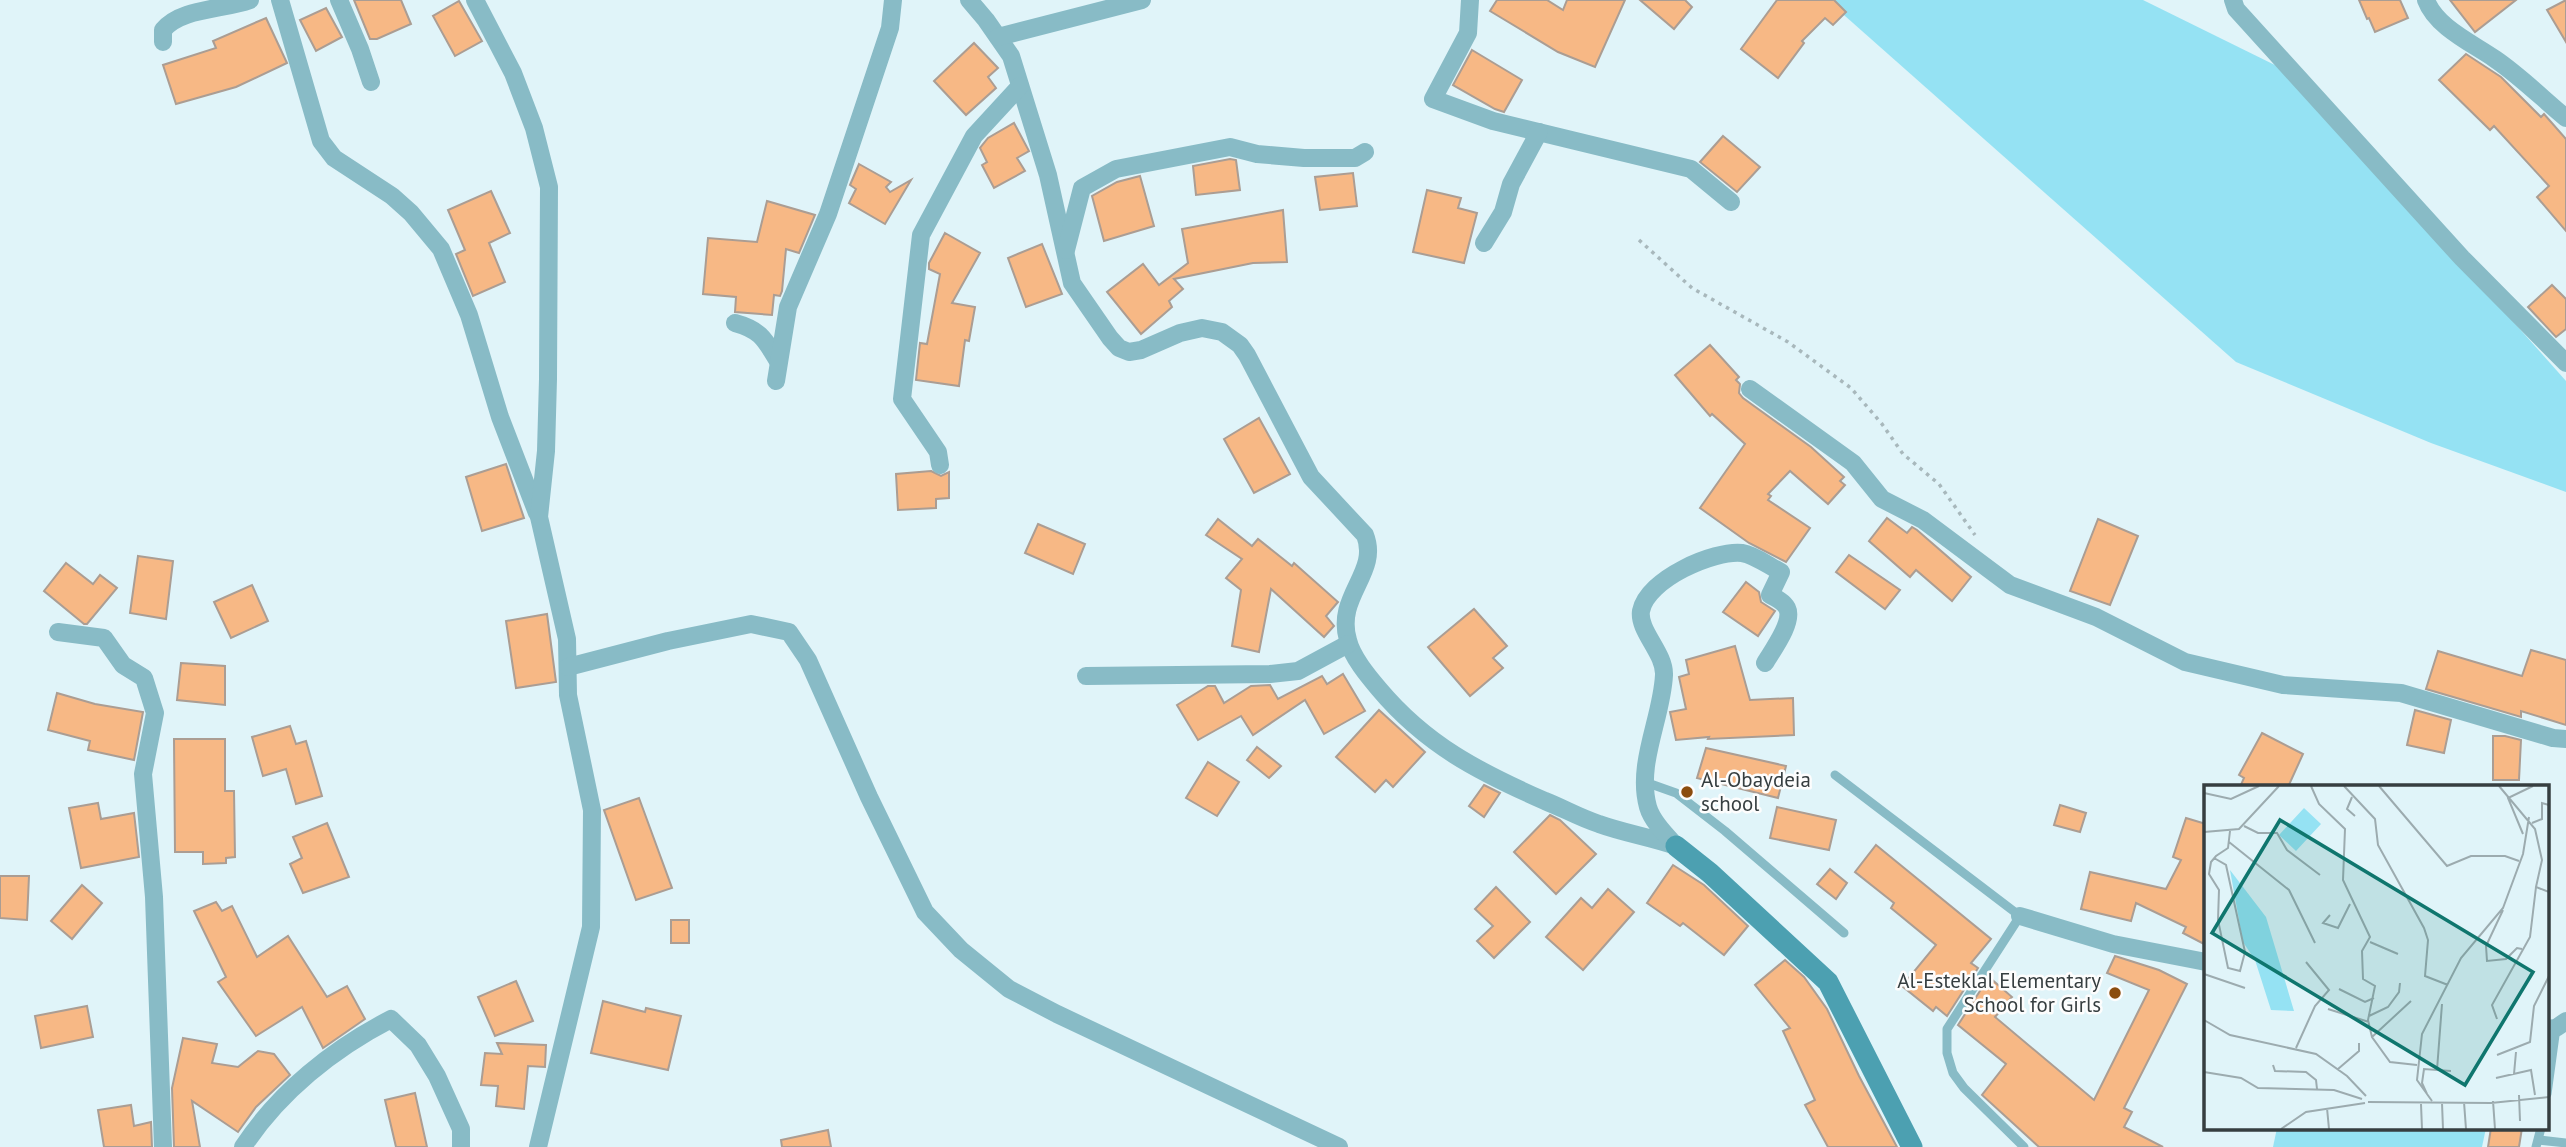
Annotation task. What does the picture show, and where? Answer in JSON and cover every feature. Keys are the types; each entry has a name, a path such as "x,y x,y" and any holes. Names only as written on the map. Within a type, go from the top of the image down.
{"street":[{"path":"163,42 163,30 170,21 194,12 231,7 250,0"},
{"path":"280,0 321,141 334,158 392,196 411,213 440,249 470,315 500,417 539,517 567,639 568,695 592,810 591,927 538,1147"},
{"path":"339,0 371,82"},
{"path":"475,0 513,73 534,128 549,187 546,451 539,517"},
{"path":"776,381 788,307 828,214 890,29 893,0"},
{"path":"969,0 1011,56 1048,175 1072,283 1119,348 1129,352 1141,350 1180,333 1202,328 1222,332 1240,345 1311,477 1357,524 1369,547 1366,565 1345,612 1344,623 1349,644 1369,677 1401,716 1454,756 1503,782 1599,824 1675,846"},
{"path":"998,37 1142,0"},
{"path":"1470,0 1468,33 1433,99 1493,121 1691,169 1731,202"},
{"path":"2232,0 2236,9 2462,258 2566,363"},
{"path":"2426,0 2431,12 2471,44 2496,59 2566,118"},
{"path":"940,466 938,452 901,405 921,235 974,136 1020,86"},
{"path":"1484,243 1503,212 1511,184 1539,132"},
{"path":"1065,253 1082,188 1116,169 1230,147 1257,154 1304,158 1355,158 1365,152"},
{"path":"735,323 748,326 762,335 778,361"},
{"path":"1750,389 1853,463 1882,499 1923,520 2010,585 2096,617 2185,662 2283,685 2402,693 2553,738 2566,739"},
{"path":"1765,663 1789,619 1787,608 1770,595 1781,572 1745,554 1723,553 1699,561 1655,588 1641,612 1642,622 1665,671 1645,782 1648,809 1675,846 1710,873 1828,982 1912,1147"},
{"path":"568,667 668,641 751,624 789,632 808,660 869,797 925,912 961,950 1009,989 1045,1008 1339,1147"},
{"path":"58,632 104,638 123,665 144,678 155,713 143,774 154,897 163,1147"},
{"path":"1086,676 1270,674 1298,671 1349,644"},
{"path":"2020,916 2113,944 2204,962"},
{"path":"243,1147 256,1127 298,1082 360,1035 390,1019 418,1045 437,1076 461,1129 461,1147"}],"lane":[{"path":"1835,775 2020,916 1947,1029 1947,1054 1953,1073 1964,1088 2024,1147"},
{"path":"1645,782 1676,793 1725,831 1844,933"},
{"path":"2548,1086 2556,1026"},
{"path":"2538,1144 2566,1143"}],"path":[{"path":"1639,240 1692,288 1788,342 1851,388 1903,454 1939,484 1979,540"}],"shaded area":[{"path":"1827,0 2143,0 2293,74 2566,381 2566,492 2431,443 2236,362"},
{"path":"2277,1130 2486,1130 2482,1147 2273,1147"}],"building":[{"path":"354,0 401,0 411,24 377,39 370,39"},
{"path":"1497,0 1547,0 1563,10 1567,0 1625,0 1595,67 1558,52 1490,11"},
{"path":"1640,0 1685,0 1692,7 1674,29"},
{"path":"1777,0 1834,0 1846,12 1833,25 1825,18 1802,41 1804,43 1778,78 1741,49"},
{"path":"2359,0 2400,0 2408,18 2375,32"},
{"path":"2450,0 2516,0 2475,32"},
{"path":"2566,0 2566,42 2547,10"},
{"path":"459,1 482,41 455,56 433,16"},
{"path":"326,8 342,37 316,51 300,20"},
{"path":"266,18 287,63 236,87 176,104 163,65 216,48 213,41"},
{"path":"974,43 998,68 988,77 996,88 966,115 934,81"},
{"path":"1472,50 1522,80 1504,112 1453,85"},
{"path":"2466,54 2501,77 2541,117 2544,114 2566,139 2566,231 2537,197 2549,186 2494,126 2490,130 2439,80"},
{"path":"1014,123 1029,151 1017,158 1025,171 994,188 982,165 987,162 980,148 988,138"},
{"path":"1723,136 1760,167 1737,192 1700,162"},
{"path":"1236,160 1240,190 1196,195 1193,166"},
{"path":"859,164 891,182 886,187 890,192 911,180 885,224 849,203 856,189 850,185"},
{"path":"1353,173 1357,206 1320,210 1315,177"},
{"path":"1140,176 1154,226 1104,241 1092,196 1117,182"},
{"path":"1427,190 1461,198 1458,208 1477,213 1464,263 1413,252"},
{"path":"491,191 510,233 489,243 505,282 473,296 456,254 465,250 448,210"},
{"path":"767,201 815,215 799,253 786,249 782,291 780,296 774,295 772,315 735,312 736,297 703,294 708,238 757,242"},
{"path":"1283,210 1287,262 1253,263 1174,279 1183,289 1169,301 1172,307 1141,334 1107,292 1143,264 1159,285 1188,263 1182,229"},
{"path":"945,233 980,253 952,303 975,307 969,341 965,340 959,386 916,380 920,343 927,344 940,274 929,269 929,263"},
{"path":"1042,244 1062,294 1026,307 1008,258"},
{"path":"2552,285 2566,299 2566,329 2556,337 2528,307"},
{"path":"1710,345 1739,377 1736,380 1740,384 1739,393 1743,398 1811,447 1844,477 1840,481 1845,485 1828,504 1790,471 1768,494 1771,496 1768,500 1810,528 1786,562 1749,543 1700,508 1745,444 1712,414 1710,416 1675,375"},
{"path":"1259,418 1290,474 1254,493 1224,439"},
{"path":"506,464 524,518 482,531 466,477"},
{"path":"931,471 941,476 949,472 949,498 936,499 936,508 898,510 896,474"},
{"path":"1887,518 1907,533 1912,527 1917,530 1971,577 1952,601 1916,570 1910,577 1869,541"},
{"path":"1218,519 1252,546 1258,539 1292,566 1294,563 1338,602 1326,616 1334,626 1324,637 1271,589 1259,652 1232,646 1241,590 1226,578 1242,559 1206,535"},
{"path":"2098,519 2138,536 2110,605 2070,591"},
{"path":"1038,524 1085,544 1073,574 1025,553"},
{"path":"1849,555 1900,590 1885,609 1836,572"},
{"path":"138,556 173,561 166,619 130,613"},
{"path":"66,563 93,584 100,575 117,588 87,624 44,591"},
{"path":"1746,582 1759,592 1761,602 1775,611 1758,636 1723,612"},
{"path":"252,585 268,621 231,638 214,602"},
{"path":"1474,609 1507,646 1493,658 1503,668 1470,696 1428,647"},
{"path":"547,614 556,682 516,688 506,621"},
{"path":"1735,646 1750,700 1793,698 1794,735 1676,740 1670,712 1686,709 1679,677 1689,674 1686,660"},
{"path":"2531,650 2566,660 2566,725 2521,711 2521,717 2426,689 2438,651 2522,676"},
{"path":"181,663 225,666 225,705 177,700"},
{"path":"1343,674 1365,711 1324,734 1305,700 1253,735 1241,716 1198,740 1177,705 1208,686 1215,686 1224,703 1251,686 1270,685 1278,699 1322,676 1327,684"},
{"path":"57,693 95,704 143,712 134,760 88,750 90,741 48,730"},
{"path":"1379,710 1425,752 1393,787 1386,780 1375,792 1336,757"},
{"path":"2415,710 2451,720 2444,753 2407,745"},
{"path":"290,726 296,744 306,741 322,796 296,804 286,769 263,776 252,737"},
{"path":"2262,733 2303,754 2289,785 2241,785 2244,778 2239,775"},
{"path":"2493,736 2521,740 2519,780 2493,780"},
{"path":"174,739 225,739 225,791 234,791 235,857 226,858 226,863 203,864 203,852 175,852"},
{"path":"1257,747 1281,766 1269,778 1247,760"},
{"path":"1706,748 1786,766 1778,798 1697,778"},
{"path":"1208,762 1239,782 1217,816 1186,798"},
{"path":"1484,785 1500,793 1484,817 1469,806"},
{"path":"639,798 672,888 636,900 604,810"},
{"path":"98,803 101,819 134,813 139,857 81,868 69,808"},
{"path":"2060,805 2086,813 2080,832 2054,825"},
{"path":"1777,807 1836,820 1829,850 1770,838"},
{"path":"1550,815 1560,820 1596,854 1556,894 1514,852"},
{"path":"2186,818 2204,823 2204,944 2183,933 2186,927 2136,903 2131,921 2081,909 2090,872 2166,889 2181,860 2173,857"},
{"path":"327,823 349,877 303,893 290,864 302,858 293,837"},
{"path":"1876,845 1991,939 1971,963 1978,968 1947,1016 1936,1007 1933,1011 1902,986 1936,945 1891,908 1894,903 1855,872"},
{"path":"1673,865 1704,885 1748,926 1724,955 1683,923 1680,926 1647,903"},
{"path":"1830,869 1847,883 1836,899 1817,884"},
{"path":"0,876 29,876 27,920 0,918"},
{"path":"82,885 102,903 72,939 51,921"},
{"path":"1496,887 1530,922 1494,958 1477,941 1493,926 1475,909"},
{"path":"1608,889 1634,912 1583,970 1546,937 1581,898 1592,908"},
{"path":"216,902 222,911 232,906 257,957 288,936 327,997 347,986 365,1019 323,1048 302,1007 256,1036 218,982 226,977 194,911"},
{"path":"671,920 689,920 689,943 671,943"},
{"path":"2115,956 2159,970 2187,984 2124,1108 2132,1112 2124,1127 2163,1147 2039,1147 1982,1095 2006,1064 1958,1025 1989,977 2012,997 1995,1017 2094,1100 2149,990 2107,973"},
{"path":"1785,960 1804,977 1827,1009 1897,1147 1828,1147 1805,1105 1815,1100 1783,1031 1790,1028 1755,985"},
{"path":"516,981 533,1021 495,1036 478,997"},
{"path":"603,1001 645,1012 646,1008 681,1016 668,1070 591,1053"},
{"path":"87,1006 93,1037 41,1048 35,1016"},
{"path":"183,1038 217,1044 212,1063 238,1067 258,1051 274,1054 290,1075 256,1107 238,1132 192,1101 200,1147 174,1147 172,1088"},
{"path":"497,1043 546,1045 545,1067 528,1066 524,1109 496,1106 498,1086 481,1085 485,1053 502,1054"},
{"path":"415,1093 427,1147 396,1147 385,1100"},
{"path":"131,1105 134,1126 151,1122 152,1147 104,1147 98,1110"},
{"path":"828,1130 831,1147 782,1147 781,1140"},
{"path":"2491,1130 2522,1130 2519,1147 2488,1147"}],"place":[{"name":"Al-Obaydeia school","path":"1687,792"},
{"name":"Al-Esteklal Elementary School for Girls","path":"2115,993"}]}
